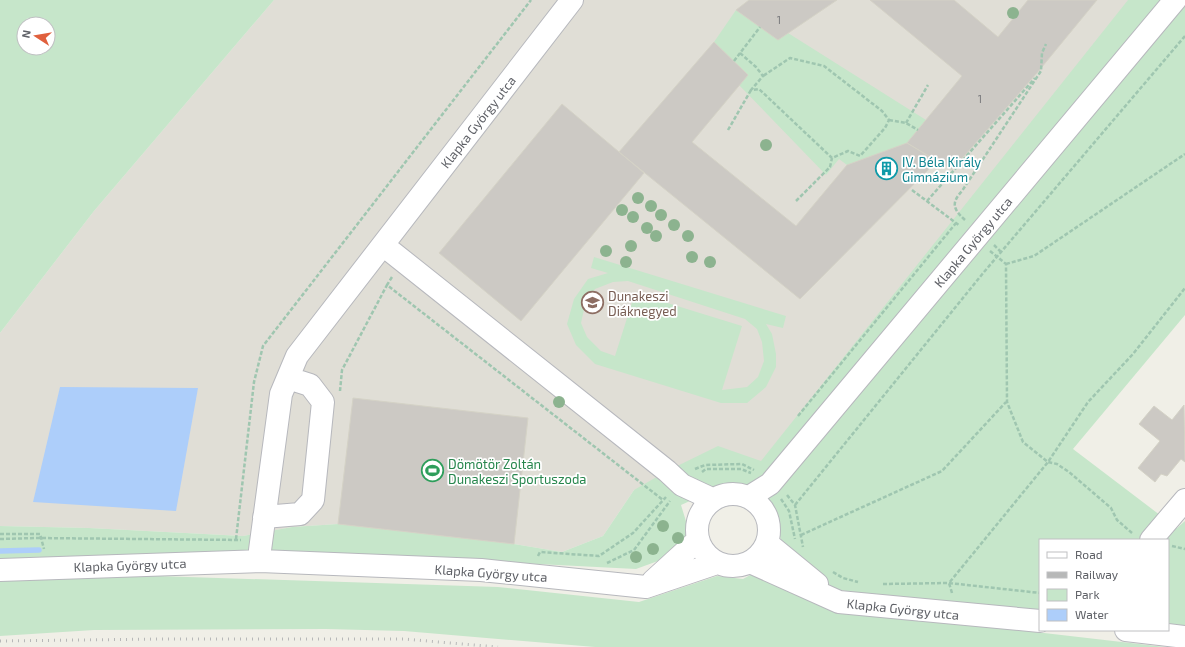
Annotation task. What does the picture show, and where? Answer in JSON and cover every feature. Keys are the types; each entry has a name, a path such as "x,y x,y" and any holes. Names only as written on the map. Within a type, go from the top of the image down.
{"street":[{"name":"Klapka György utca","path":"261,550 264,517 282,394 297,356 572,0"},
{"name":"Klapka György utca","path":"749,497 773,482 1175,0"},
{"path":"383,245 667,471 680,484 712,500"},
{"path":"264,517 300,514 313,500 323,402 310,385 288,378"},
{"name":"Klapka György utca","path":"764,511 773,482"},
{"path":"724,494 736,494 749,497 758,503 764,511 768,522 769,532 767,543 763,550 750,562 740,567 717,563 708,557 698,540 696,530 703,508 712,500 724,494"},
{"path":"1143,538 1185,500"},
{"path":"646,587 698,540"},
{"path":"767,543 839,602"},
{"name":"Klapka György utca","path":"0,570 261,550 646,587 717,563"},
{"name":"Klapka György utca","path":"750,562 839,602 1039,621"},
{"path":"1134,631 1185,637"}],"path":[{"path":"734,61 760,27"},
{"path":"795,505 997,257 1185,36"},
{"path":"1006,264 997,257 958,214 955,207 956,198 1041,71 1042,53 1046,44"},
{"path":"740,53 756,67 763,76"},
{"path":"728,130 751,90 763,76 790,58 824,66 882,111 889,120 906,123 918,130"},
{"path":"927,201 1041,71"},
{"path":"906,123 928,85"},
{"path":"751,90 759,89 832,158"},
{"path":"832,158 848,151 860,156 885,128 889,120"},
{"path":"1006,264 1034,256 1185,154"},
{"path":"796,201 830,167 832,158"},
{"path":"912,190 956,223 1002,252"},
{"path":"795,420 956,223"},
{"path":"339,394 342,370 387,285 404,261"},
{"path":"1006,264 1007,402 1023,442 1048,462 1057,464 1069,472 1111,508 1117,520 1143,538"},
{"path":"387,285 663,500"},
{"path":"949,583 1048,462 1088,402 1133,354 1185,288"},
{"path":"801,535 942,471 1007,402"},
{"path":"601,565 634,550 690,471 705,466 742,464 773,482 795,505 803,545 802,552"},
{"path":"544,558 537,557 540,552 600,556 633,533 680,484 706,469 741,469 751,474 754,470"},
{"path":"773,482 789,511 796,542"},
{"path":"0,534 40,534 46,555"},
{"path":"0,539 41,538 261,550"},
{"path":"1169,545 1185,549"},
{"path":"832,571 843,578 859,582"},
{"path":"949,583 958,614"},
{"path":"881,584 949,583 1039,593"}],"shaded area":[{"name":"Dunakeszi Diáknegyed","path":"274,0 1185,0 805,477 634,490 603,536 562,552 514,544 338,524 292,527 243,536 89,528 0,526 0,333 94,211"}],"green space":[{"path":"0,0 274,0 94,211 0,333"},
{"path":"1128,0 1185,0 1185,315 1073,449 1177,528 1185,521 1185,626 1169,624 1169,539 1039,539 1039,612 960,606 824,588 782,544 775,517 761,504 724,493 710,492 681,505 689,531 688,550 636,569 260,550 0,562 0,526 89,528 243,536 292,527 338,524 514,544 562,552 603,536 634,490 667,471 718,446 761,461"},
{"path":"736,10 778,39 788,33 926,120 907,143 847,165 839,159 826,175 739,85 748,75 714,42"},
{"path":"594,257 786,316 783,328 766,324 772,334 776,354 776,367 766,387 747,403 721,403 595,364 576,345 567,324 574,299 588,279 608,273 591,268","holes":["628,281 745,319 757,329 762,342 764,361 758,377 747,387 722,390 742,326 635,293 615,356 601,351 587,337 581,323 585,305 595,289 613,282"]},
{"path":"756,572 838,609 1165,647 595,647 404,631 326,629 94,630 0,636 0,581 127,575 498,587 639,602 717,576 743,579"}],"water":[{"path":"60,387 198,388 176,511 33,502"}],"building":[{"path":"749,0 837,0 778,40 736,10"},
{"path":"870,0 954,0 998,37 1028,0 1097,0 1037,73 952,170 907,143 962,76"},
{"name":"IV. Béla Király Gimnázium","path":"714,42 748,75 692,142 796,226 847,165 907,143 937,161 800,299 619,152"},
{"path":"562,104 644,173 521,321 439,253"},
{"name":"Dömötör Zoltán Dunakeszi Sportuszoda","path":"353,398 528,418 514,544 338,524"},
{"path":"1184,405 1185,462 1181,459 1167,476 1161,474 1155,482 1138,468 1160,441 1139,424 1154,406 1172,420"}],"waterway":[{"path":"0,551 39,550"}],"railway":[{"path":"0,641 160,639 404,639 498,647"}],"place":[{"name":"IV. Béla Király Gimnázium","path":"887,169"},
{"name":"Dunakeszi Diáknegyed","path":"592,303"},
{"name":"Dömötör Zoltán Dunakeszi Sportuszoda","path":"433,471"}]}
